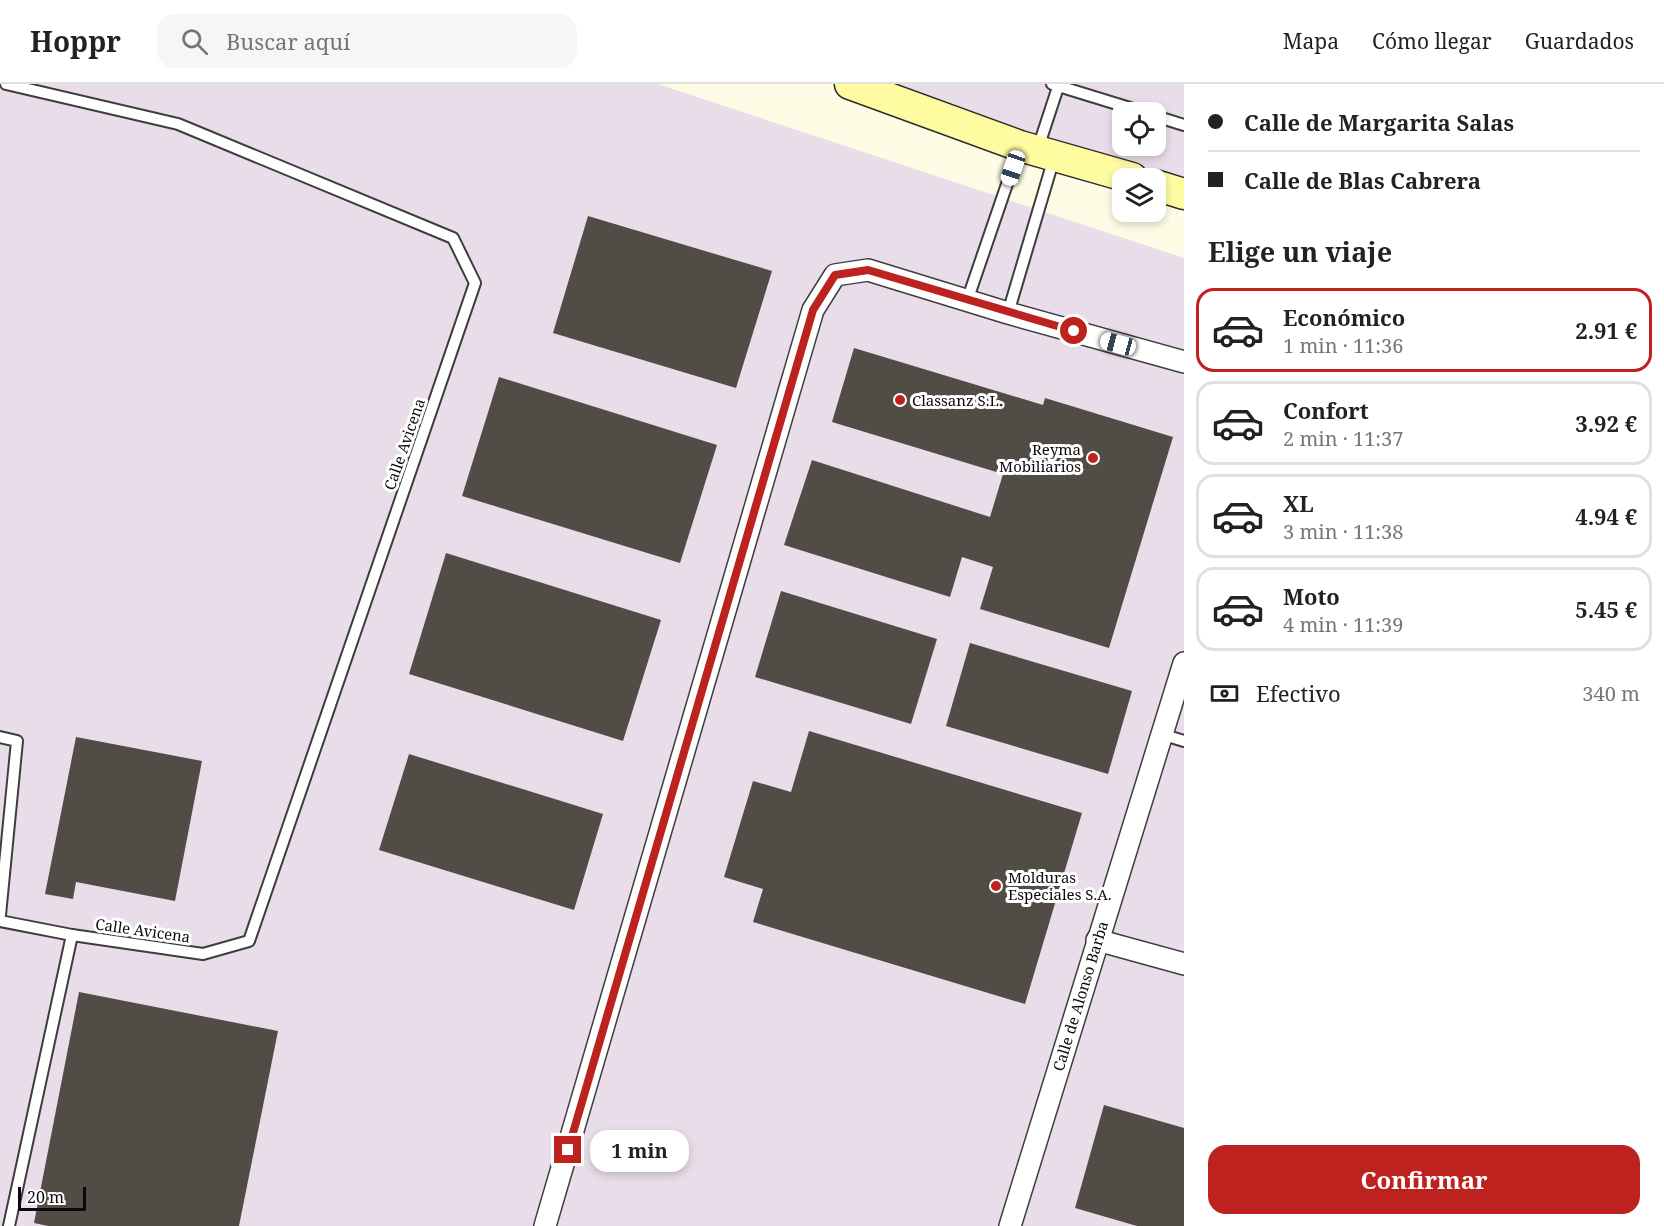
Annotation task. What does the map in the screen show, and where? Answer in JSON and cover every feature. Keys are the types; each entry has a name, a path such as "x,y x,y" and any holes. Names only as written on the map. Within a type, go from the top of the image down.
{"street":[{"path":"850,84 1038,151 1112,172"},
{"path":"1166,188 1184,194"},
{"path":"545,1226 813,310 835,275 868,270 1008,313 1184,362"},
{"name":"Calle de Alonso Barba","path":"1011,1226 1184,663"},
{"path":"1097,940 1184,964"}],"lane":[{"name":"Calle Avicena","path":"6,84 178,124 453,238 476,283 249,941 203,954 72,935"},
{"path":"1008,313 1038,151 1056,85 1112,102"},
{"path":"1166,119 1184,125"},
{"path":"967,301 1038,151"},
{"path":"1161,734 1184,741"},
{"path":"0,737 17,741 0,915"},
{"path":"0,921 72,935 9,1226"}],"shaded area":[{"path":"0,84 658,84 1184,258 1184,1226 0,1226"},
{"path":"850,84 1184,84 1184,195 1166,189 1166,168 1112,168 1112,171"}],"building":[{"path":"588,216 772,271 736,388 553,333"},
{"path":"854,348 1043,405 1045,398 1173,437 1109,648 980,609 993,567 962,557 950,597 784,545 812,460 990,517 1003,474 832,422"},
{"path":"499,377 717,445 680,563 462,496"},
{"path":"446,553 661,620 623,741 409,674"},
{"path":"781,591 937,639 911,724 755,677"},
{"path":"970,643 1132,691 1108,774 946,726"},
{"path":"809,731 1082,813 1025,1004 753,922 763,889 724,877 753,781 791,792"},
{"path":"76,737 202,761 175,901 76,882 73,899 45,894"},
{"path":"409,754 603,814 574,910 379,850"},
{"path":"79,992 278,1031 239,1226 48,1226 34,1223"},
{"path":"1104,1105 1184,1128 1184,1226 1137,1226 1075,1208"}],"place":[{"name":"Classanz S.L.","path":"900,400"},
{"name":"Reyma Mobiliarios","path":"1093,458"},
{"name":"Molduras Especiales S.A.","path":"996,886"}],"route":[{"path":"568,1150 813,310 835,275 868,270 1074,331"}]}
